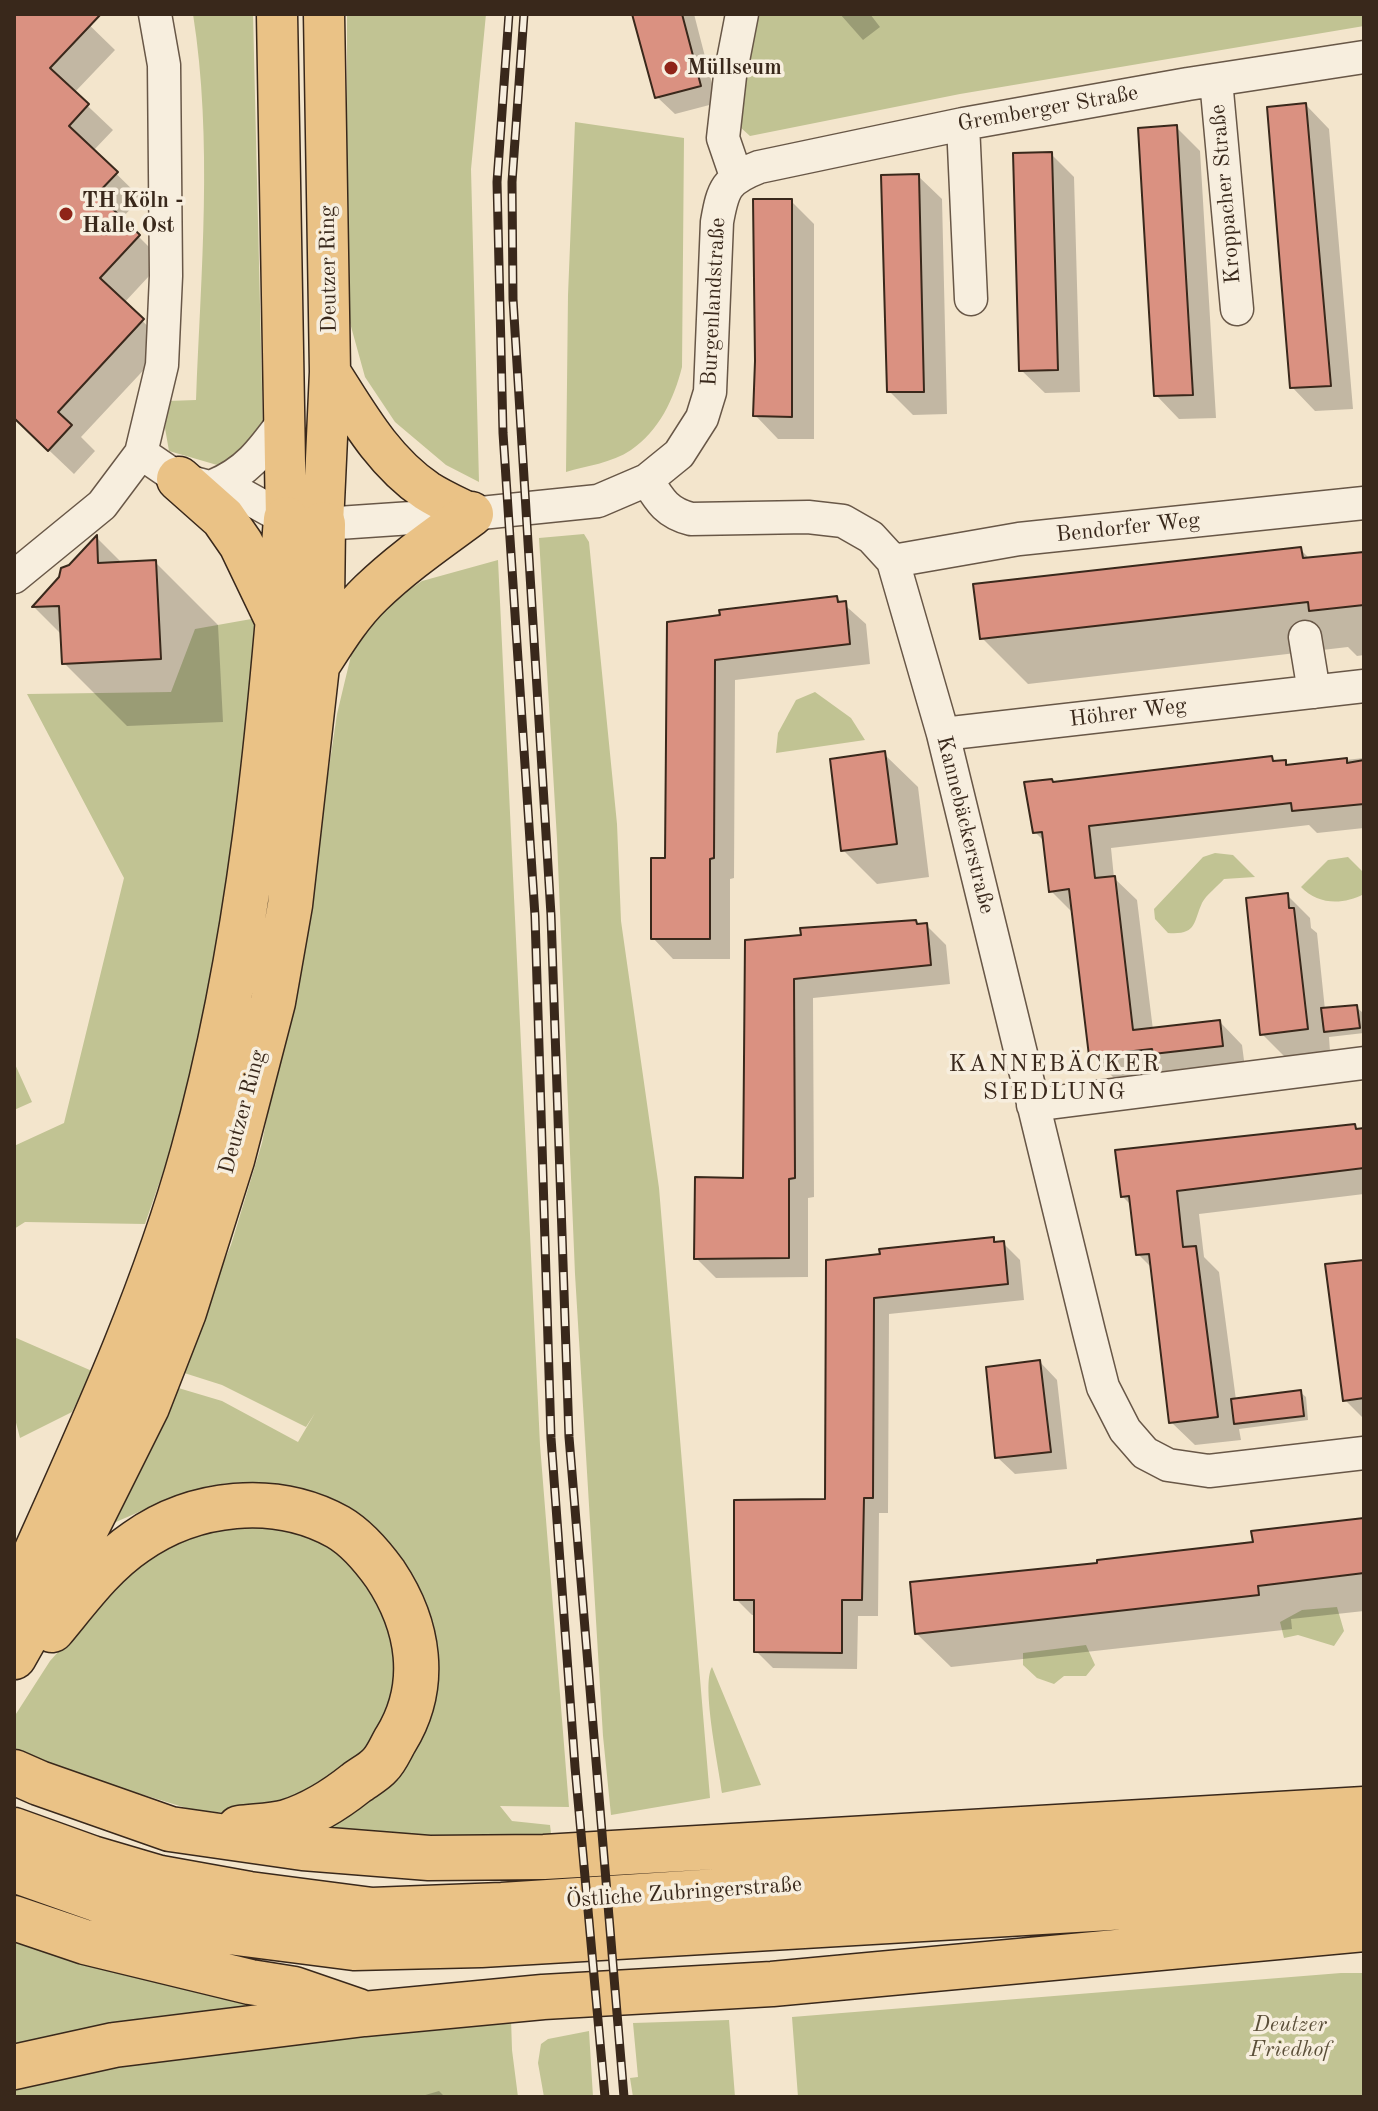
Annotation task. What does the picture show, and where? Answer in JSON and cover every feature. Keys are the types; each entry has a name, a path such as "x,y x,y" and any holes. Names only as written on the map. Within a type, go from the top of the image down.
{"highway":[{"path":"196,483 241,544 278,623"},
{"path":"317,666 344,624 369,594 402,565 471,514"},
{"name":"Deutzer Ring","path":"14,1657 84,1533 147,1407 154,1331 227,1002 250,869 278,623 304,522"},
{"name":"Deutzer Ring","path":"14,1601 107,1391 154,1331 184,1312 232,1160 273,1002 290,905 317,666 322,604 304,522"},
{"path":"14,1669 41,1643 99,1574 136,1541 177,1520 219,1507 259,1504 304,1513 339,1528 371,1554 393,1585 407,1614 415,1642 418,1679 408,1720 381,1764 336,1799 287,1822 234,1829 170,1829"},
{"path":"14,1772 170,1829 303,1848 429,1858 544,1857 1364,1809"},
{"path":"1062,1825 1364,1780"},
{"name":"Östliche Zubringerstraße","path":"14,1830 160,1878 249,1894 372,1910 502,1905 1364,1849"},
{"name":"Östliche Zubringerstraße","path":"14,1870 113,1905 221,1931 354,1948 481,1945 1364,1893"},
{"path":"14,1918 85,1942 250,1982 294,1989 364,2014"},
{"path":"14,2067 114,2045 364,2014 543,1997 772,1984 1364,1929"},
{"path":"1258,1940 1364,1938"}],"main road":[{"name":"Deutzer Ring","path":"277,14 284,421 304,522"},
{"name":"Deutzer Ring","path":"304,522 330,372 324,14"},
{"path":"330,372 369,434 396,466 428,492 471,514"}],"street":[{"path":"14,577 102,505 141,453 162,365 166,276 164,65 155,14"},
{"path":"736,176 723,138 742,14"},
{"name":"Gremberger Straße","path":"736,176 759,167 963,124 1364,57"},
{"name":"Kroppacher Straße","path":"1216,80 1237,309"},
{"path":"963,124 971,299"},
{"name":"Burgenlandstraße","path":"647,480 679,454 702,418 710,392 717,222 721,196 736,176"},
{"path":"196,483 228,480 255,460 284,421"},
{"path":"141,453 196,483 246,497 304,522 471,514 598,501 647,480"},
{"name":"Kannebäckerstraße","path":"647,480 664,507 675,515 691,519 808,517 843,521 871,537 893,561 943,734 1103,1387 1125,1430 1145,1453 1168,1465 1209,1471 1364,1453"},
{"name":"Bendorfer Weg","path":"893,561 1019,539 1364,503"},
{"path":"1305,637 1314,692"},
{"name":"Höhrer Weg","path":"943,734 1364,686"},
{"path":"1033,1105 1364,1063"}],"green space":[{"path":"193,14 253,14 263,430 224,467 169,451 165,428 168,401 196,400 204,158 203,110"},
{"path":"347,14 486,14 471,169 479,482 446,465 395,422 365,377 347,312"},
{"path":"754,14 1364,14 1364,26 960,94 750,136 740,127 740,116"},
{"path":"575,122 684,138 682,367 675,391 650,434 616,458 566,472 568,295"},
{"path":"584,534 589,542 617,824 621,921 659,1188 710,1798 611,1815 603,1736 575,1274 557,839 539,538"},
{"path":"498,560 540,1445 569,1807 500,1806 512,1821 550,1825 552,1841 302,1837 432,1668 290,1489 253,1483 216,1485 181,1494 114,1523 175,1387 222,1401 298,1442 315,1413 306,1427 222,1385 178,1371 231,1245 262,1143 309,903 337,714 354,643 394,600 422,581"},
{"path":"257,618 242,821 213,999 183,1114 145,1224 25,1222 14,1229 14,1146 64,1123 124,878 27,694 171,692 195,629"},
{"path":"815,692 851,718 865,740 776,753 778,733 796,700"},
{"path":"1215,853 1233,855 1255,877 1224,879 1204,900 1189,930 1168,933 1155,919 1154,909 1203,857"},
{"path":"1348,857 1364,873 1364,894 1348,900 1331,901 1315,897 1301,887 1328,860"},
{"path":"14,1062 32,1102 14,1110"},
{"path":"14,1337 92,1371 72,1412 20,1438 14,1415"},
{"path":"223,1520 300,1529 362,1568 392,1620 399,1680 365,1760 331,1788 237,1813 196,1811 14,1755 14,1717 50,1661 146,1553"},
{"path":"1337,1607 1344,1631 1334,1646 1298,1635 1284,1638 1280,1622 1302,1610"},
{"path":"1086,1645 1095,1665 1086,1676 1064,1676 1054,1684 1037,1678 1023,1665 1023,1653"},
{"path":"712,1667 761,1785 722,1793 708,1691"},
{"path":"14,1942 145,1980 259,2001 259,2008 14,2045"},
{"name":"Deutzer Friedhof","path":"1364,1973 1364,2097 798,2097 792,2017"},
{"path":"511,2018 518,2097 14,2097 14,2077"},
{"path":"729,2020 735,2097 633,2097 630,2078 638,2077 633,2023"},
{"path":"589,2031 593,2097 544,2097 538,2063 541,2044 548,2039"}],"building":[{"name":"TH Köln - Halle Ost","path":"14,14 101,14 50,68 89,104 69,126 118,172 97,194 140,235 100,278 144,319 58,412 72,425 48,451 14,418"},
{"path":"632,14 682,14 701,86 655,98"},
{"path":"1306,103 1331,386 1290,388 1267,107"},
{"path":"1177,125 1193,395 1154,396 1138,128"},
{"path":"1052,152 1058,370 1019,371 1013,153"},
{"path":"919,174 924,392 887,392 881,175"},
{"path":"753,199 792,199 792,417 753,416"},
{"path":"97,535 98,563 156,560 161,659 62,664 59,606 32,607 59,577 61,568 69,565"},
{"path":"1301,547 1303,558 1364,552 1364,605 1309,611 1308,602 980,639 973,584"},
{"path":"837,596 838,602 846,601 850,644 715,660 714,858 710,859 710,939 651,939 651,858 665,858 667,622 720,615 719,610"},
{"path":"885,751 897,844 841,851 830,759"},
{"path":"1272,756 1273,761 1286,760 1286,765 1347,758 1347,763 1364,760 1364,804 1292,811 1291,803 1089,826 1095,878 1115,876 1133,1030 1220,1020 1223,1046 1153,1054 1152,1049 1089,1056 1069,889 1049,892 1042,832 1033,833 1024,782 1052,779 1053,782"},
{"path":"1288,893 1289,908 1294,908 1308,1029 1260,1035 1246,898"},
{"path":"916,920 917,924 927,923 931,965 794,979 795,1178 789,1179 789,1258 694,1259 695,1177 743,1178 745,940 801,935 800,928"},
{"path":"1357,1005 1360,1028 1324,1032 1321,1008"},
{"path":"1355,1124 1356,1129 1364,1128 1364,1168 1177,1191 1183,1247 1196,1246 1218,1417 1169,1423 1149,1254 1136,1255 1129,1196 1121,1197 1115,1150"},
{"path":"994,1237 994,1242 1004,1241 1008,1284 874,1298 873,1498 864,1498 862,1600 842,1600 842,1653 754,1652 754,1600 734,1600 734,1500 825,1499 826,1260 880,1254 879,1249"},
{"path":"1364,1260 1364,1398 1343,1401 1325,1264"},
{"path":"1040,1360 1051,1452 995,1458 986,1367"},
{"path":"1301,1390 1304,1416 1234,1424 1231,1399"},
{"path":"1364,1518 1364,1573 1258,1586 1259,1595 915,1634 910,1582 1097,1563 1097,1560 1253,1542 1251,1531"}],"railway":[{"path":"509,14 497,182 503,433 535,916 551,1438 575,1767 605,2097"},
{"path":"524,14 512,182 513,299 551,915 569,1437 624,2097"}],"place":[{"name":"Müllseum","path":"671,68"},
{"name":"TH Köln - Halle Ost","path":"66,214"}],"district":[{"name":"KANNEBÄCKER SIEDLUNG","path":"1055,1079"}]}
